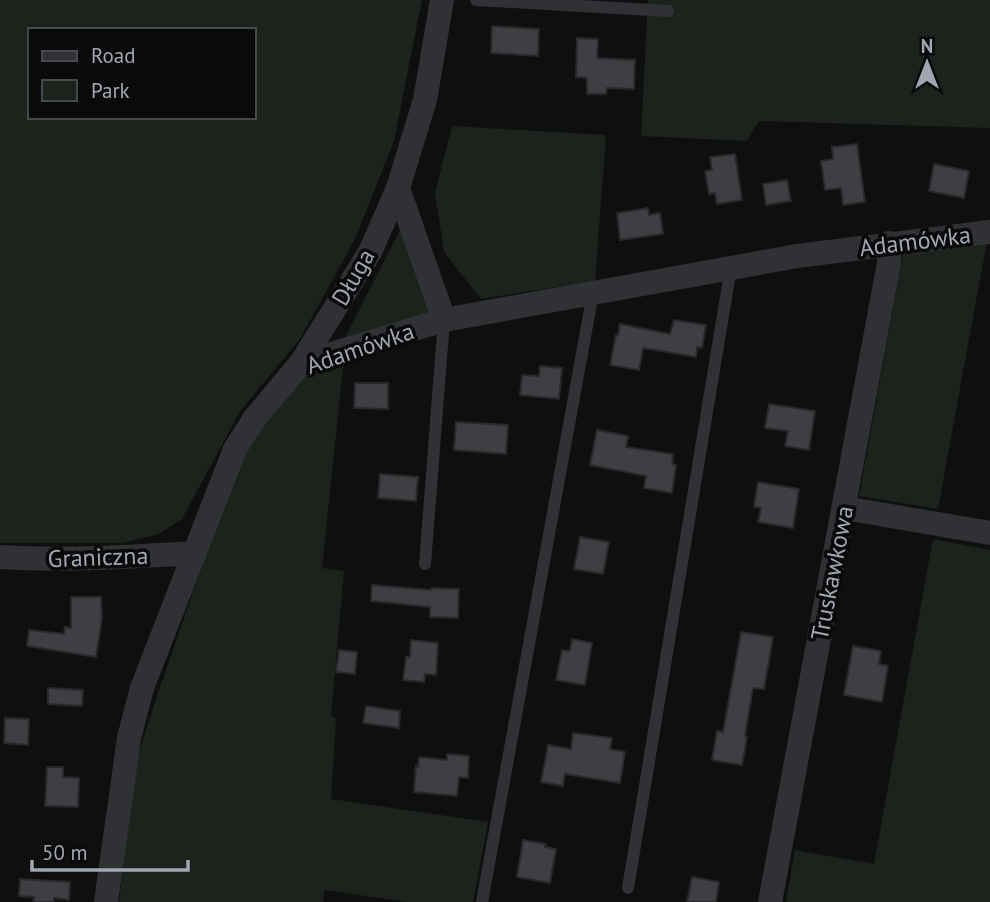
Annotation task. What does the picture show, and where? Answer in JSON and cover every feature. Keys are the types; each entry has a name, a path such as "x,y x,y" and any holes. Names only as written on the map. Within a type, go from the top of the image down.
{"street":[{"name":"Długa","path":"301,363 370,252 398,188 425,100 442,0"},
{"path":"398,188 444,320"},
{"name":"Adamówka","path":"106,902 129,738 142,688 235,449 255,418 301,363 444,320 797,256 990,232"},
{"name":"Truskawkowa","path":"771,902 889,263 889,243"},
{"path":"844,508 990,533"},
{"name":"Graniczna","path":"0,557 113,558 195,553"}],"lane":[{"path":"476,0 668,10"},
{"path":"628,887 731,267"},
{"path":"482,902 593,293"},
{"path":"425,564 444,320"}],"green space":[{"path":"0,0 422,0 394,141 355,239 300,339 240,411 182,519 159,534 123,543 0,543"},
{"path":"648,0 990,0 990,128 759,121 747,141 641,136"},
{"path":"452,126 606,135 595,281 481,299 444,252 435,193"},
{"path":"402,226 430,314 343,342"},
{"path":"987,241 938,509 859,496 903,254"},
{"path":"343,367 322,568 344,571 331,715 336,719 331,799 488,822 473,902 407,902 324,890 323,902 119,902 136,761 230,486 246,449 310,369"},
{"path":"933,539 990,550 990,902 786,902 795,850 874,864"}],"building":[{"path":"492,26 539,29 538,56 491,53"},
{"path":"577,38 598,39 597,58 635,60 634,89 607,88 606,94 587,94 587,78 576,77"},
{"path":"857,144 865,202 843,205 841,188 825,190 821,161 833,159 832,147"},
{"path":"735,154 742,200 717,204 715,193 709,194 705,171 712,170 710,157"},
{"path":"934,164 969,171 964,198 929,191"},
{"path":"787,180 791,201 766,205 763,184"},
{"path":"648,208 649,215 660,213 663,234 620,240 617,213"},
{"path":"674,320 706,325 702,348 697,347 696,357 643,348 639,370 610,365 620,324 670,334"},
{"path":"540,366 562,368 559,399 520,395 522,375 539,376"},
{"path":"355,383 388,383 388,409 354,408"},
{"path":"769,404 815,411 809,450 785,446 788,431 765,428"},
{"path":"456,422 508,425 506,454 454,450"},
{"path":"597,430 628,436 626,447 673,454 672,464 676,465 672,493 644,488 646,476 590,465"},
{"path":"380,474 418,477 416,501 378,498"},
{"path":"758,482 799,489 793,528 758,522 761,508 754,507"},
{"path":"580,537 609,542 603,574 574,569"},
{"path":"372,585 431,590 459,589 458,618 430,617 430,607 371,601"},
{"path":"71,597 101,597 102,618 96,657 27,646 29,630 64,634 65,627 71,628"},
{"path":"741,632 773,637 764,689 753,688 742,765 712,760 717,731 723,732"},
{"path":"572,639 592,643 585,685 556,680 562,650 570,651"},
{"path":"411,640 438,643 436,675 425,674 424,682 403,680 406,657 410,657"},
{"path":"853,646 881,651 879,664 888,666 882,702 844,695"},
{"path":"339,650 357,652 355,674 336,672"},
{"path":"48,688 83,690 82,706 48,704"},
{"path":"366,706 400,711 399,728 363,723"},
{"path":"5,718 29,719 28,745 4,743"},
{"path":"573,733 612,738 610,749 625,752 620,783 565,774 563,786 541,782 548,745 571,749"},
{"path":"447,754 469,756 468,778 459,777 457,796 414,792 419,757 447,760"},
{"path":"47,767 63,767 63,777 79,778 78,807 45,806"},
{"path":"523,840 546,844 545,847 556,849 550,883 517,877"},
{"path":"692,877 719,882 716,902 687,902"},
{"path":"20,879 70,882 69,900 54,898 54,902 33,902 34,897 19,896"}]}
